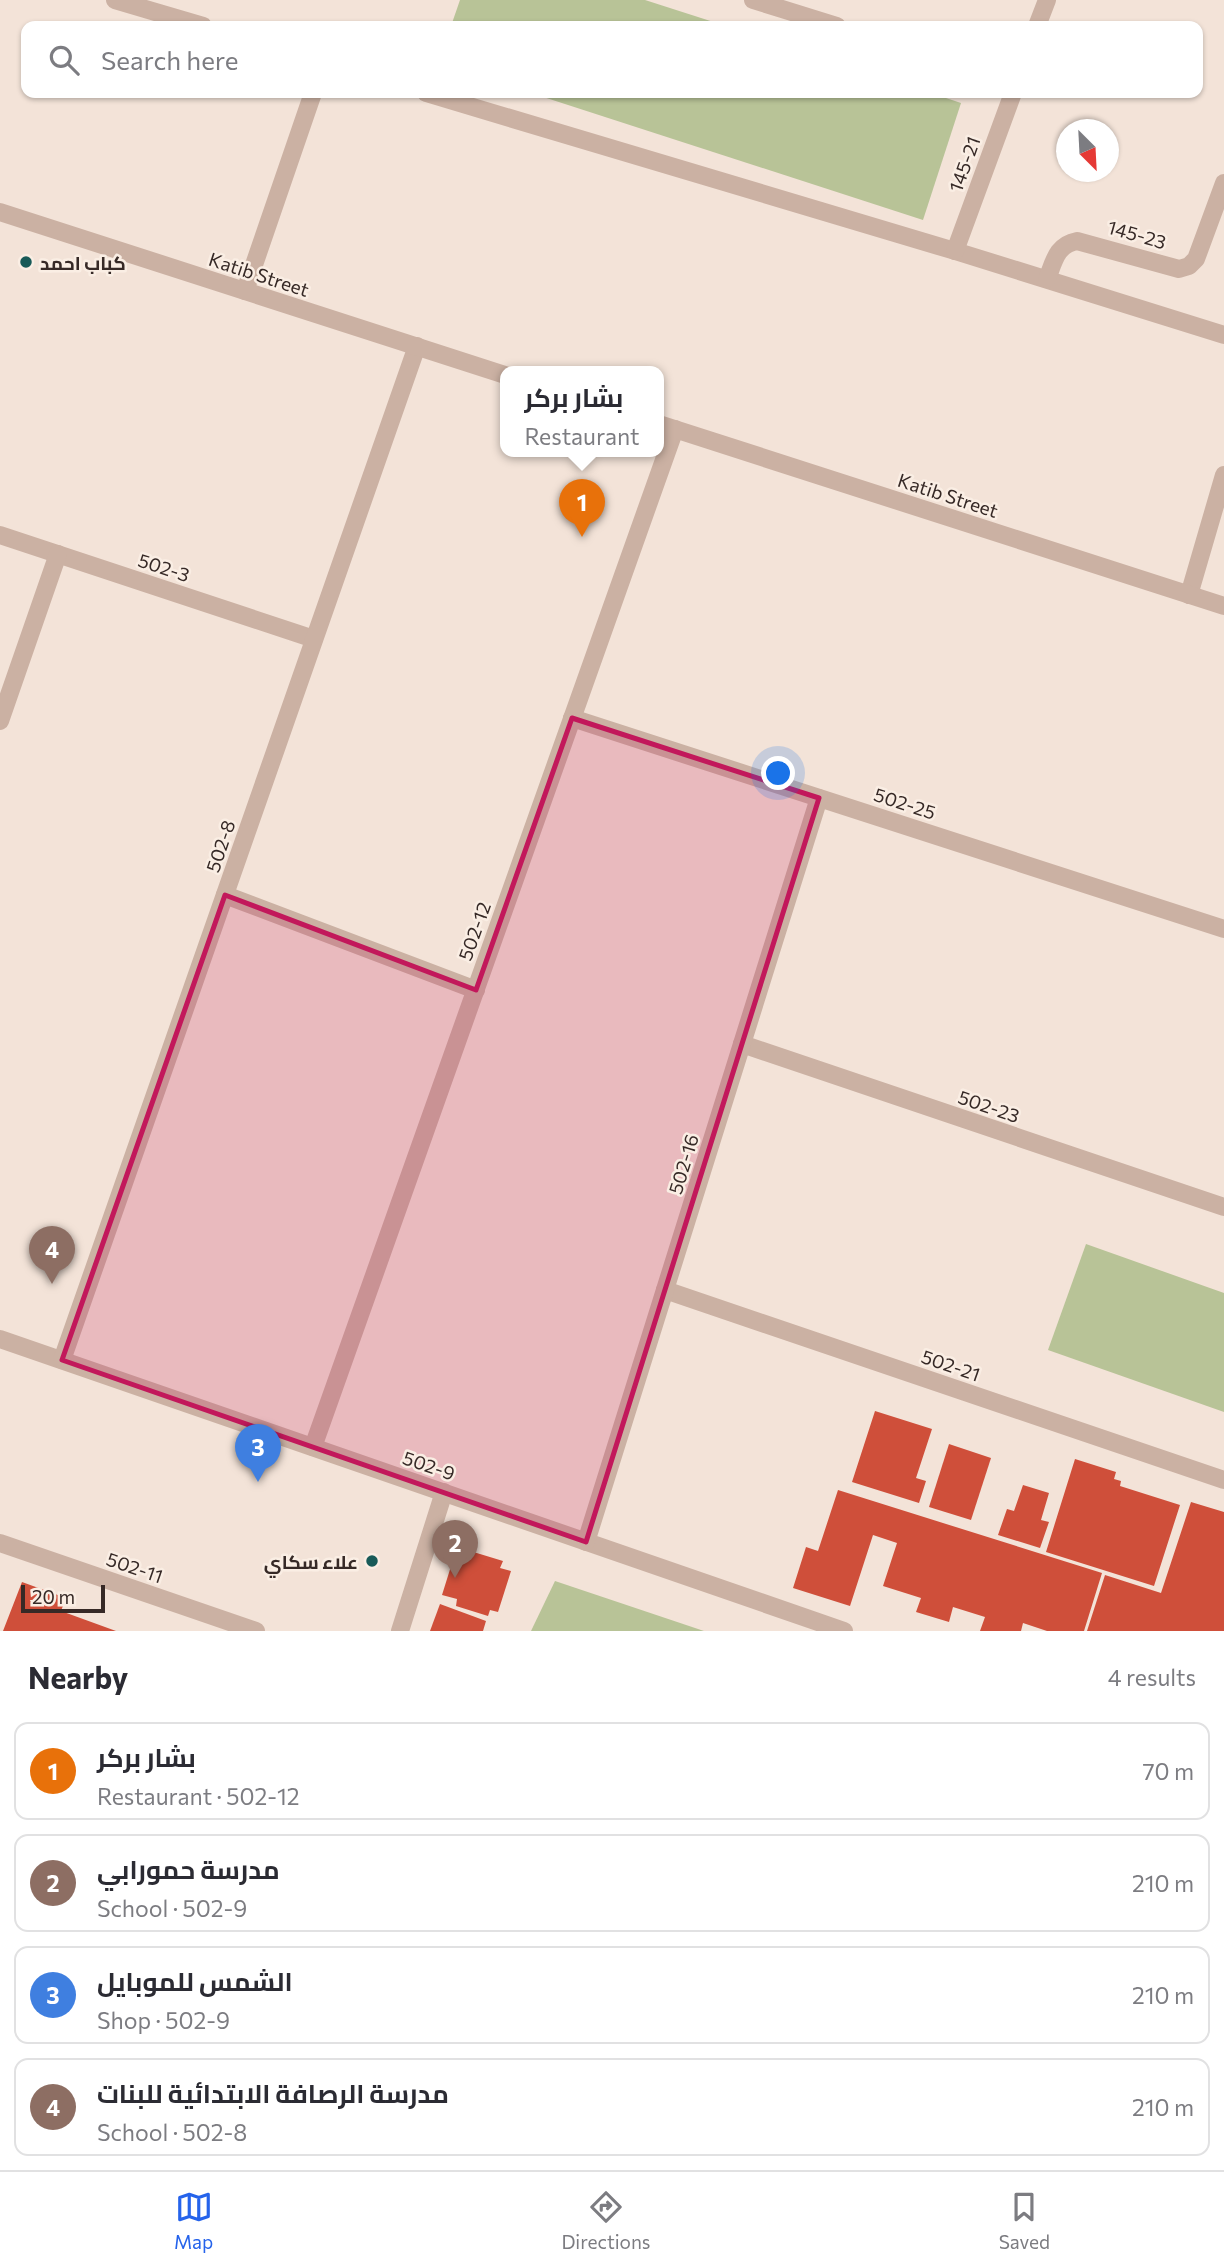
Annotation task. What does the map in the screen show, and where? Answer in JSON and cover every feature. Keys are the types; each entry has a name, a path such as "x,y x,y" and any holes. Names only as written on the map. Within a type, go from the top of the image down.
{"street":[{"path":"115,0 186,21"},
{"path":"753,0 821,21"},
{"path":"1039,21 1047,0"},
{"path":"245,291 311,98"},
{"path":"443,98 955,251 1224,335"},
{"name":"145-21","path":"955,251 1011,98"},
{"name":"145-23","path":"1047,279 1058,250 1077,241 1179,269 1189,266 1196,259 1224,183"},
{"name":"Katib Street","path":"0,212 500,372"},
{"name":"502-8","path":"62,1360 417,346"},
{"name":"Katib Street","path":"667,427 1224,606"},
{"name":"502-12","path":"313,1447 572,718 657,457"},
{"path":"1189,595 1224,475"},
{"name":"502-3","path":"0,535 314,639"},
{"path":"0,721 58,554"},
{"name":"502-25","path":"572,718 1224,929"},
{"name":"502-16","path":"586,1542 819,798"},
{"path":"225,895 476,990"},
{"name":"502-23","path":"742,1044 1224,1207"},
{"name":"502-21","path":"665,1290 1224,1480"},
{"name":"502-9","path":"0,1339 844,1631"},
{"path":"400,1631 444,1492"},
{"name":"502-11","path":"1,1547 255,1631"}],"highlighted area":[{"path":"572,718 819,798 586,1542 62,1360 225,895 476,990"}],"green space":[{"path":"460,0 645,0 710,21 453,21"},
{"path":"546,98 946,98 961,103 923,220"},
{"path":"1086,1244 1224,1293 1224,1412 1048,1350"},
{"path":"555,1581 704,1631 531,1631"}],"building":[{"path":"875,1411 932,1429 916,1478 926,1481 919,1503 852,1482"},
{"path":"949,1444 991,1458 971,1520 929,1507"},
{"path":"1075,1459 1116,1472 1114,1479 1121,1481 1120,1486 1180,1505 1154,1586 1046,1552"},
{"path":"1023,1485 1049,1493 1041,1520 1049,1522 1040,1548 998,1535 1007,1509 1014,1511"},
{"path":"838,1490 1102,1573 1084,1631 1047,1631 1023,1623 1021,1631 980,1631 985,1617 953,1607 949,1622 916,1612 921,1598 883,1586 897,1543 873,1535 850,1606 793,1588 806,1547 818,1551"},
{"path":"1191,1502 1224,1512 1224,1631 1087,1631 1105,1575 1161,1593"},
{"path":"457,1547 503,1561 500,1568 511,1571 498,1612 490,1610 488,1616 456,1606 457,1599 442,1595"},
{"path":"22,1582 66,1598 61,1611 116,1631 3,1631"},
{"path":"440,1604 486,1621 483,1631 430,1631"}],"place":[{"name":"كباب احمد","path":"26,262"},
{"name":"بشار بركر","path":"582,537"},
{"name":"مدرسة الرصافة الابتدائية للبنات","path":"52,1284"},
{"name":"الشمس للموبايل","path":"258,1482"},
{"name":"علاء سكاي","path":"372,1561"},
{"name":"مدرسة حمورابي","path":"455,1578"}]}
